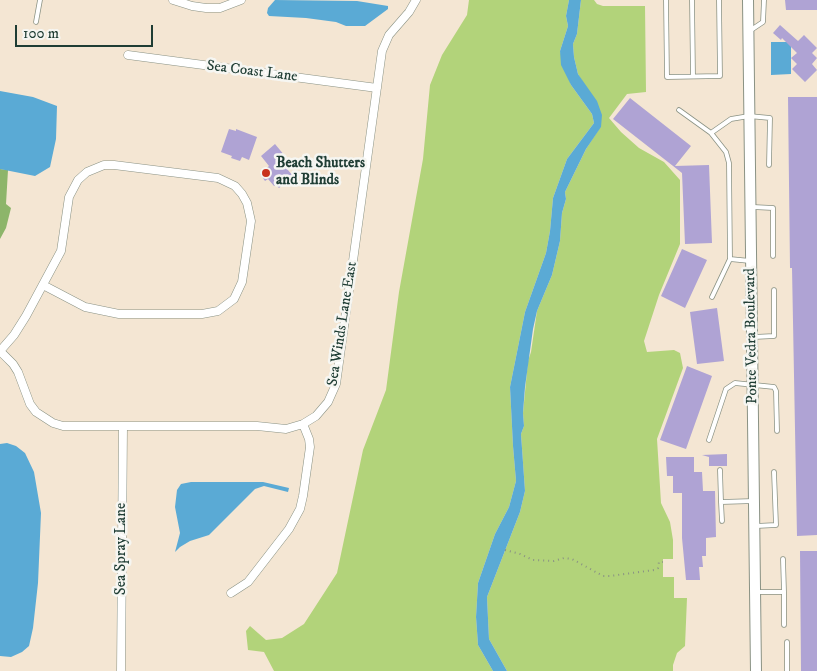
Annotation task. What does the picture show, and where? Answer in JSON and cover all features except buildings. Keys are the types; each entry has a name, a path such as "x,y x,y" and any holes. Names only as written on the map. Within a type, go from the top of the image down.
{"street":[{"path":"173,0 206,8 225,6 241,0"},
{"name":"Sea Winds Lane East","path":"0,351 18,372 30,404 44,419 53,424 63,426 257,426 286,429 303,424 321,412 332,396 336,384 382,51 385,42 416,0"},
{"name":"Ponte Vedra Boulevard","path":"748,0 756,671"},
{"name":"Sea Coast Lane","path":"128,55 377,88"},
{"path":"0,351 18,329 60,251 69,196 73,187 84,174 94,168 114,165 218,178 235,186 247,203 251,221 242,282 234,299 218,310 202,314 119,314 85,307 43,285"},
{"path":"230,593 248,582 289,529 300,509 310,447 310,439 303,424"},
{"name":"Sea Spray Lane","path":"121,671 123,426"}],"lane":[{"path":"36,22 40,0"},
{"path":"666,0 667,77 720,76 719,0"},
{"path":"692,0 693,76"},
{"path":"748,30 756,28 763,22 764,0"},
{"path":"679,110 711,133 726,152 729,163 730,259 712,296"},
{"path":"711,133 731,119 750,116 770,118 769,165"},
{"path":"750,207 772,208 773,256"},
{"path":"730,259 751,261"},
{"path":"752,337 774,336 774,290"},
{"path":"709,440 726,389 735,383 774,387 776,391 777,431"},
{"path":"720,470 722,521"},
{"path":"754,527 776,525 774,472"},
{"path":"721,502 754,501"},
{"path":"783,559 784,626"},
{"path":"755,592 784,592"},
{"path":"787,642 787,671"}],"path":[{"path":"505,550 533,560 572,559 603,576 654,570 658,568 659,562 662,562"}],"green space":[{"path":"469,0 569,0 566,16 568,26 560,51 571,85 592,114 594,123 567,159 553,198 546,253 525,312 510,387 516,481 509,507 495,534 478,583 476,617 478,645 493,671 274,671 264,652 248,650 246,631 250,626 266,640 282,638 304,624 337,573 363,450 386,390 399,292 423,159 430,85 442,55 467,15"},
{"path":"581,0 594,0 597,4 603,6 645,6 646,92 627,94 609,118 639,148 664,162 680,180 680,244 659,295 644,341 647,352 674,350 680,353 683,368 657,439 661,503 670,522 673,540 673,559 663,559 663,577 674,577 674,598 687,598 685,646 677,653 673,671 507,671 489,639 487,597 520,512 525,491 521,434 524,426 523,413 528,361 537,311 552,275 560,241 562,213 566,199 565,192 586,149 601,126 585,86 578,74 574,57 573,44 577,34"},
{"path":"0,169 8,170 6,204 11,208 6,228 0,239"}],"water":[{"path":"275,0 357,1 388,6 388,9 365,26 346,26 336,22 306,18 269,16 267,13 268,8"},
{"path":"569,0 581,0 577,34 573,44 574,57 578,74 597,101 602,115 601,127 586,149 565,192 566,199 562,213 560,241 552,275 537,311 533,329 525,387 524,426 521,434 525,491 520,512 487,597 489,639 507,671 493,671 478,645 476,617 478,583 495,534 509,507 516,481 510,387 525,312 546,253 553,198 567,159 594,123 592,114 571,85 561,65 560,51 568,26 566,16"},
{"path":"771,42 791,42 791,74 771,75"},
{"path":"0,91 33,97 57,106 56,139 50,167 35,176 0,169"},
{"path":"7,443 16,446 25,453 34,472 41,513 38,583 33,628 29,646 11,657 0,656 0,444"},
{"path":"191,482 263,482 289,488 288,492 264,486 255,489 209,535 190,541 175,552 180,533 175,507 177,490 181,484"}],"place":[{"name":"Beach Shutters and Blinds","path":"266,173"}]}
